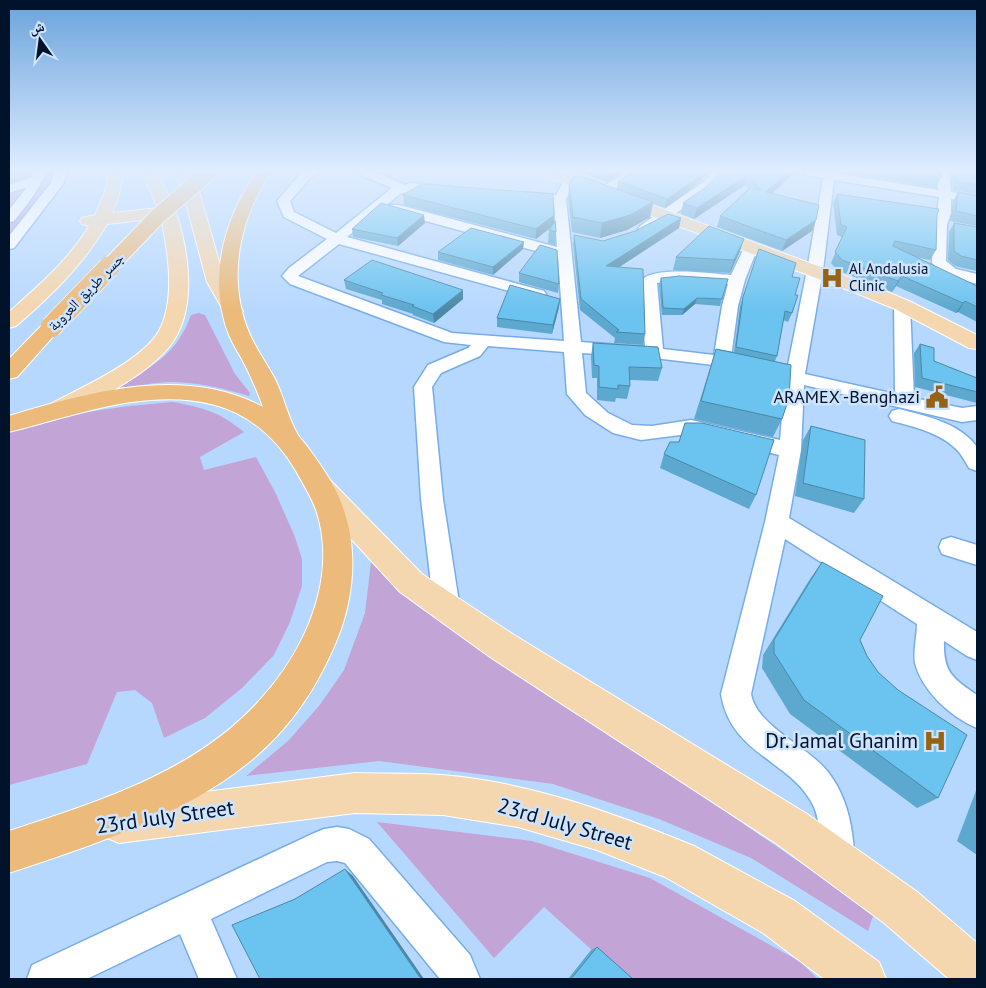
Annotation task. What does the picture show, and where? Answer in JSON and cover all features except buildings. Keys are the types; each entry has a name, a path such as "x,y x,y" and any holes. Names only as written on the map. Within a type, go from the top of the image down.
{"highway":[{"name":"جسر طريق العروبة","path":"9,372 156,218"},
{"path":"238,218 232,241 228,274 233,312 237,330 270,391 286,438"},
{"path":"9,424 57,411 144,394 200,395 234,403 267,419 286,438 304,461 332,514 338,546 334,592 321,642 307,668 291,691 249,737 195,778 83,828 9,852"}],"main road":[{"path":"81,218 77,225 110,218"},
{"path":"57,411 143,360 163,341 173,323 177,302 173,238 168,218"},
{"path":"198,218 216,282 233,312"},
{"path":"677,218 902,305 977,343"},
{"path":"9,322 58,276 102,219"},
{"path":"318,486 411,583 502,646 784,824 900,907 977,973"},
{"name":"23rd July Street","path":"83,828 355,793 443,795 518,807 597,829 679,861 779,917 862,979"}],"street":[{"path":"9,245 30,218"},
{"path":"298,218 337,239 570,303"},
{"path":"364,218 290,276 295,281 450,338 483,342 654,353 722,361 795,378 862,399 947,433 966,447 977,463"},
{"path":"430,218 565,254"},
{"path":"562,218 578,394 586,407 606,421 630,432 652,433 678,426 696,427 790,450"},
{"path":"635,234 660,218"},
{"path":"822,218 815,270 795,378 790,450 777,522 736,694 740,711 752,728 801,765 826,795 832,814 838,862"},
{"path":"944,218 939,263 951,272 977,279"},
{"path":"563,236 581,240"},
{"path":"722,361 730,306 737,280 752,247"},
{"path":"654,353 649,281 654,278 668,277 737,280"},
{"path":"902,305 906,403"},
{"path":"447,609 432,499 423,387 434,369 474,352 483,342"},
{"path":"824,400 862,399 906,403 962,415 977,413"},
{"path":"777,522 931,618 975,643"},
{"path":"951,547 977,555"},
{"path":"931,618 929,662 944,689 977,713"},
{"path":"46,979 324,846 347,844 357,851 376,873 456,969 461,979"},
{"path":"188,910 218,979"}],"shaded area":[{"path":"9,218 24,218 9,237"},
{"path":"199,313 205,315 235,374 250,393 249,396 209,386 179,382 163,382 118,388 161,359 178,341 191,315"},
{"path":"173,402 210,411 226,419 244,432 200,457 204,470 256,457 276,494 295,537 302,559 302,586 290,622 274,655 242,688 205,718 164,738 152,703 135,690 117,692 87,764 9,785 9,431 68,415 111,408"},
{"path":"371,562 411,601 482,651 666,771 874,913 868,931 751,858 659,819 553,784 379,761 246,776 288,741 319,706 344,670 365,613"},
{"path":"377,822 532,841 650,878 799,961 818,979 624,979 544,907 494,958"}],"place":[{"name":"Al Andalusia Clinic","path":"832,278"},
{"name":"ARAMEX -Benghazi","path":"937,397"},
{"name":"Dr. Jamal Ghanim","path":"935,741"}]}
